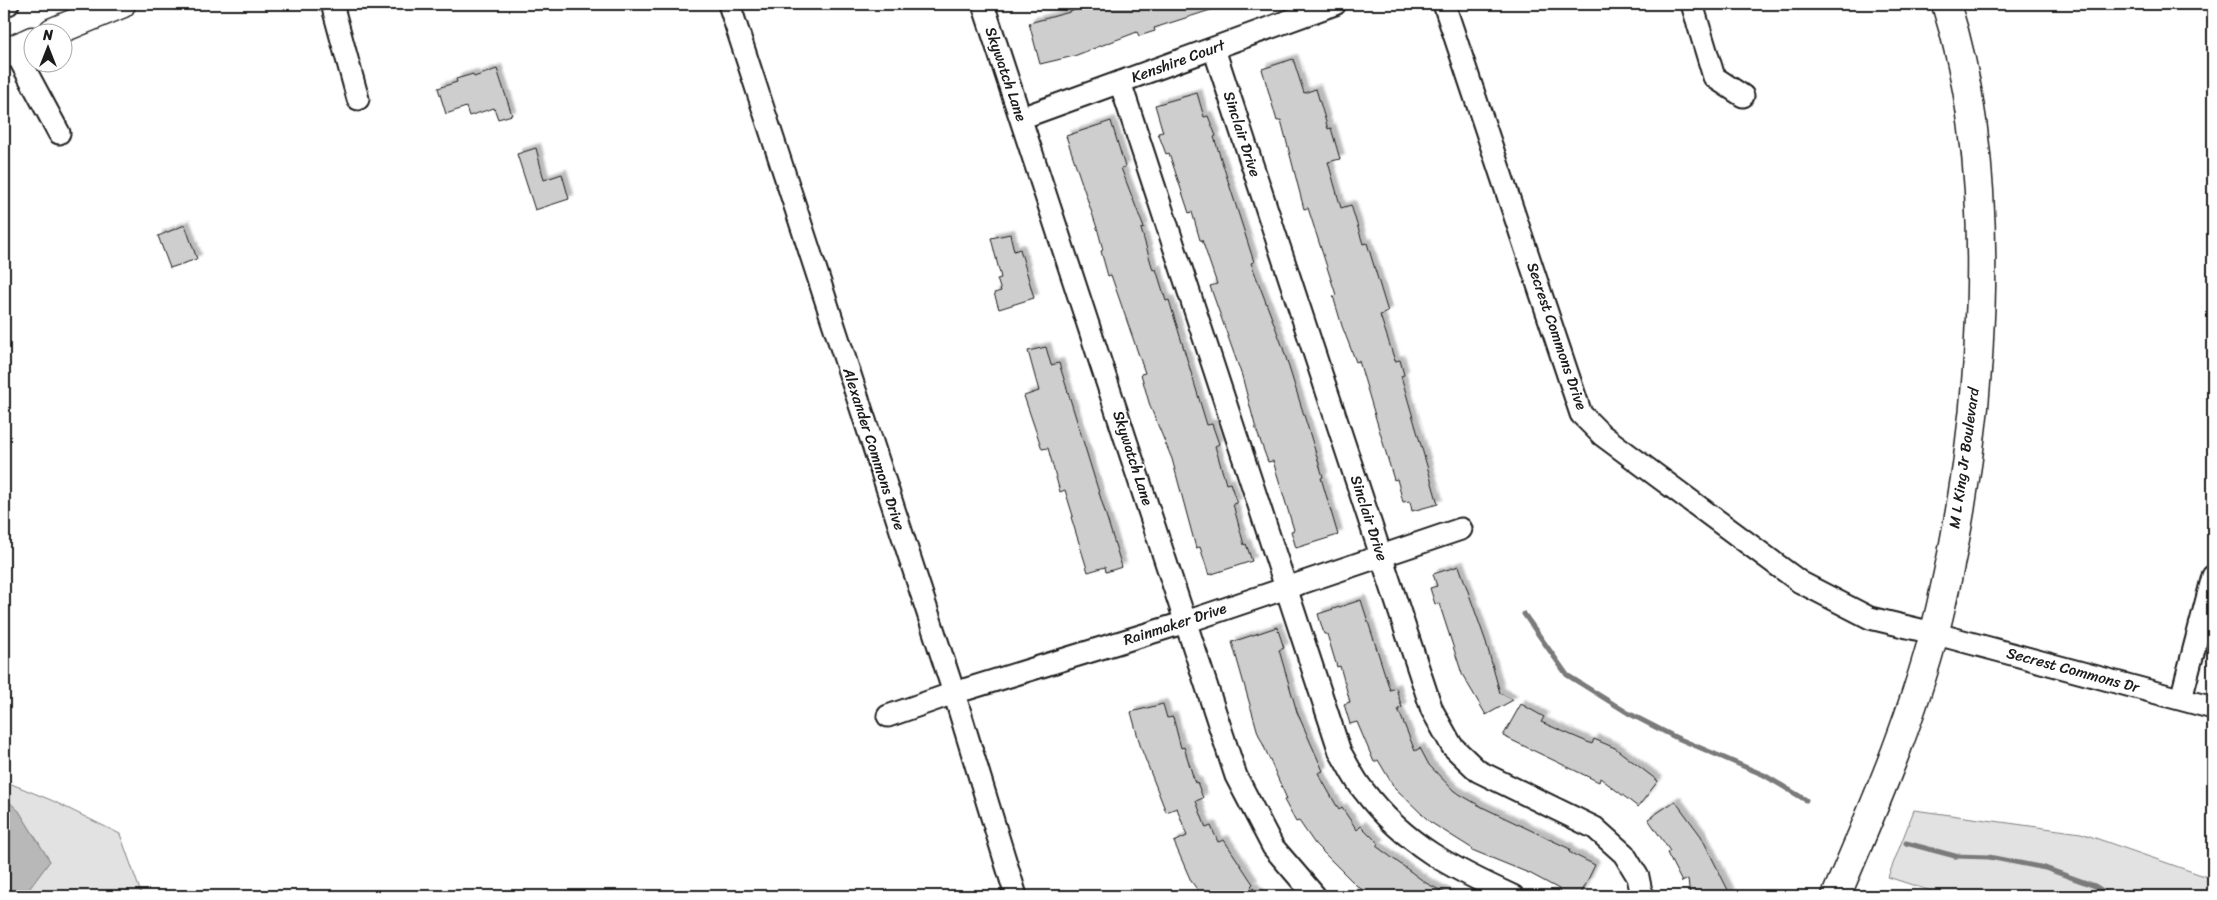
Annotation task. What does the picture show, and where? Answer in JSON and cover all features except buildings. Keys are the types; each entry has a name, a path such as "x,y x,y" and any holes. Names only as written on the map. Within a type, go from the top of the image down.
{"main road":[{"path":"72,24 121,4"},
{"name":"M L King Jr Boulevard","path":"1836,896 1899,741 1941,606 1964,485 1973,414 1979,310 1980,220 1974,133 1958,43 1946,4"}],"street":[{"path":"4,5 8,4"},
{"path":"332,4 358,99"},
{"name":"Alexander Commons Drive","path":"729,4 954,693 1016,896"},
{"name":"Skywatch Lane","path":"982,4 1236,776 1273,847 1315,896"},
{"name":"Kenshire Court","path":"1021,118 1335,4"},
{"name":"Secrest Commons Drive","path":"1444,4 1581,414 1602,435 1800,582 1870,618 1933,633"},
{"path":"1692,4 1714,77 1743,96"},
{"path":"17,48 59,133"},
{"name":"Sinclair Drive","path":"1214,49 1432,710 1452,746 1478,771 1595,828 1624,854 1638,877 1642,896"},
{"path":"1120,82 1340,752 1363,790 1387,818 1418,845 1452,868 1513,896"},
{"name":"Rainmaker Drive","path":"888,716 954,693 1186,622 1461,529"},
{"path":"2181,699 2213,576"},
{"name":"Secrest Commons Dr","path":"1933,633 2213,708"}],"shaded area":[{"path":"4,781 51,800 120,834 142,896 4,896"},
{"path":"4,797 19,811 50,861 24,896 4,896"},
{"path":"1914,810 2081,833 2213,879 2213,896 1946,896 1888,877"}],"waterway":[{"path":"1524,614 1567,675 1628,713 1675,737 1764,775 1806,800"},
{"path":"1906,843 1955,856 1989,857 2045,868 2095,886 2111,896"}]}
